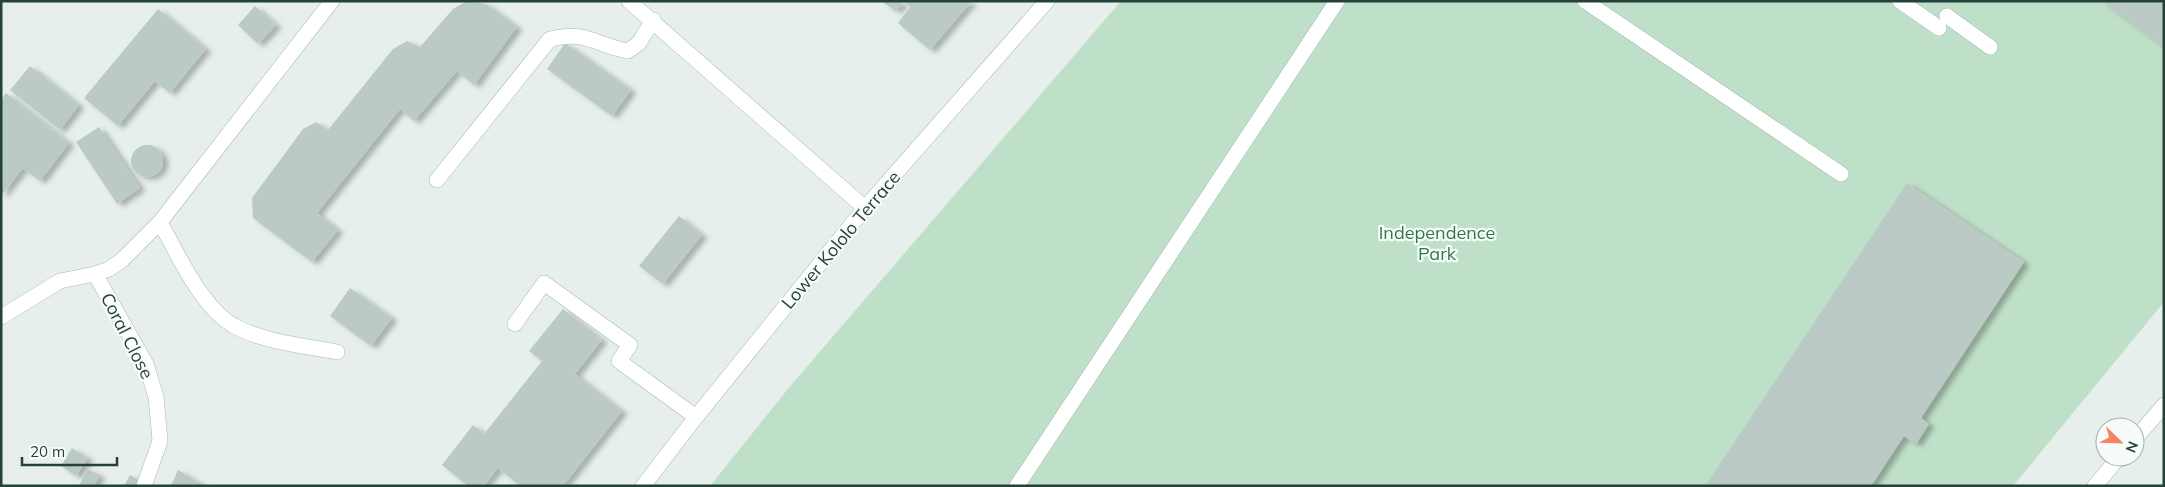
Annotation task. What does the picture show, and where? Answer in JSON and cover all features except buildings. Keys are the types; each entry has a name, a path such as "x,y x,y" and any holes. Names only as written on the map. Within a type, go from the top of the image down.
{"street":[{"path":"1,317 60,281 95,274 109,269 122,260 160,222 332,1"},
{"path":"629,1 653,20 865,208"},
{"name":"Lower Kololo Terrace","path":"643,486 696,417 865,208 1047,1"},
{"path":"1017,486 1337,1"},
{"path":"1585,1 1841,174"},
{"path":"1900,1 1990,47"},
{"path":"437,180 550,39 569,35 593,39 616,49 628,51 639,43 653,20"},
{"path":"160,222 190,275 212,308 235,327 269,338 337,352"},
{"name":"Coral Close","path":"95,274 146,364 156,397 160,441 144,486"},
{"path":"514,324 544,283 630,345 619,361 696,417"},
{"path":"2145,427 2164,405"},
{"path":"2095,486 2111,467"}],"green space":[{"name":"Independence Park","path":"1121,1 2164,1 2164,302 2013,486 710,486 787,390"}]}
